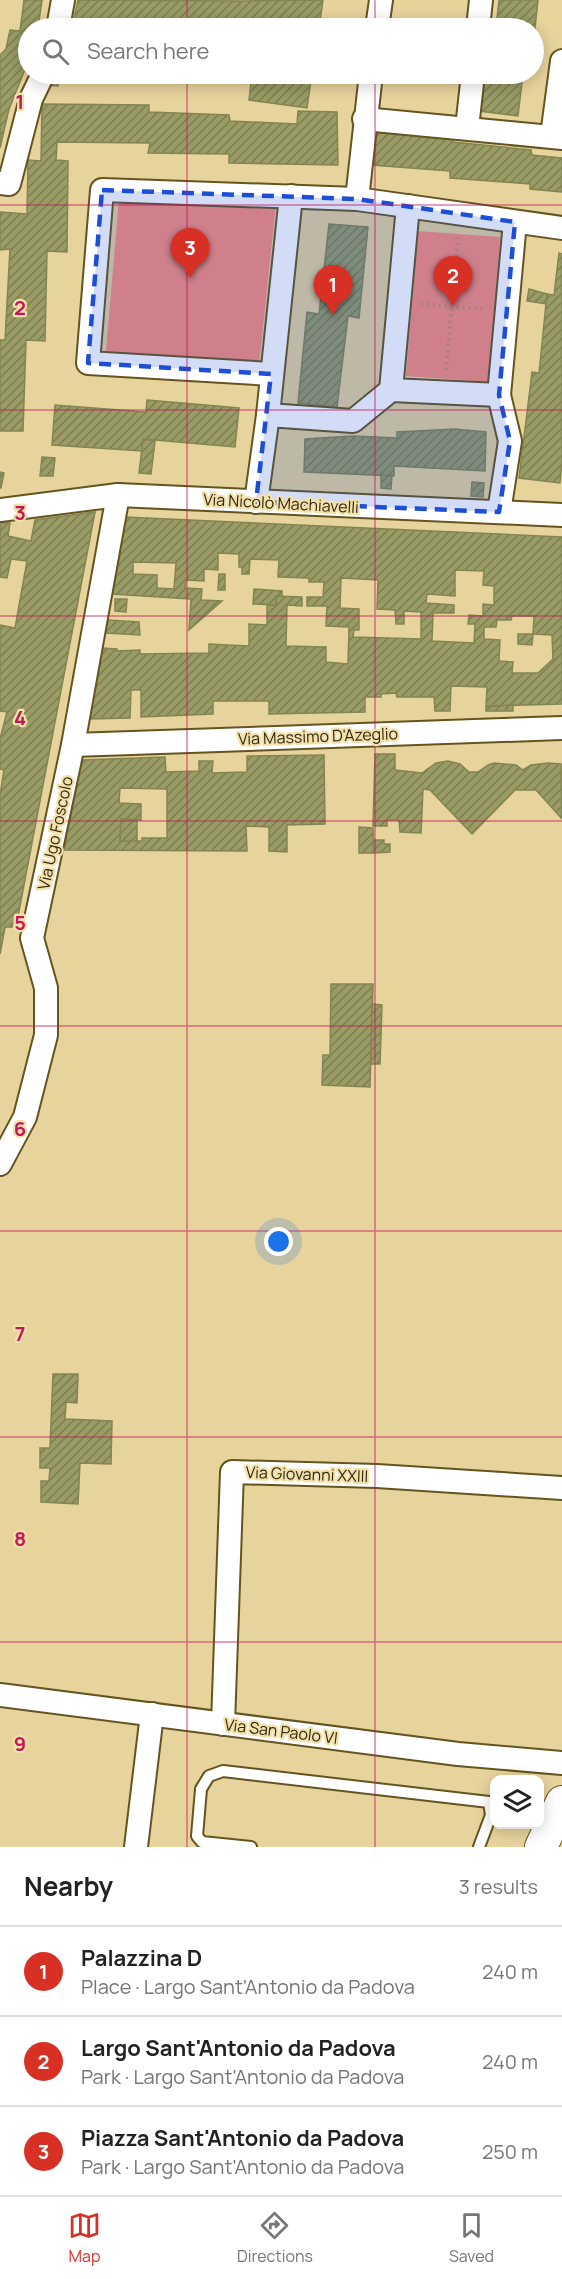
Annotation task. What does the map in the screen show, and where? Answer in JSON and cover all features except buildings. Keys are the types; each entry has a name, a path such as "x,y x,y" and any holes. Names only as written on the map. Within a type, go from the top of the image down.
{"main road":[{"path":"541,1847 562,1803"}],"street":[{"path":"60,18 63,0"},
{"path":"378,18 381,0"},
{"path":"479,18 481,0"},
{"path":"364,118 557,137 562,61"},
{"path":"4,183 31,99 38,84"},
{"path":"357,199 369,84"},
{"path":"467,128 472,84"},
{"path":"271,374 88,363 102,190 357,199 562,228"},
{"path":"256,502 268,415 291,196"},
{"path":"391,390 408,207"},
{"path":"499,512 510,441 499,395 515,222"},
{"path":"268,415 353,421 391,390 499,395"},
{"name":"Via Nicolò Machiavelli","path":"0,510 118,495 562,515"},
{"name":"Via Ugo Foscolo","path":"0,1164 25,1117 46,1035 46,988 32,938 74,745 118,495"},
{"name":"Via Massimo D'Azeglio","path":"74,745 562,728"},
{"name":"Via Giovanni XXIII","path":"223,1724 232,1472 377,1476 562,1488"},
{"name":"Via San Paolo VI","path":"0,1695 458,1754 562,1763"},
{"path":"136,1847 152,1714"}],"lane":[{"path":"251,1847 202,1842 197,1836 201,1789 209,1776 223,1771 489,1802 491,1815 479,1847"}],"path":[{"path":"445,379 458,234"},
{"path":"399,303 507,311"}],"highlighted area":[{"path":"102,190 357,199 515,222 499,395 510,441 499,512 256,502 271,374 88,363"}],"shaded area":[{"path":"119,199 276,204 259,365 106,351"},
{"path":"418,231 500,237 489,382 406,376"}],"place":[{"name":"Piazza Sant'Antonio da Padova","path":"190,278"},
{"name":"Largo Sant'Antonio da Padova","path":"453,306"},
{"name":"Palazzina D","path":"333,315"}]}
